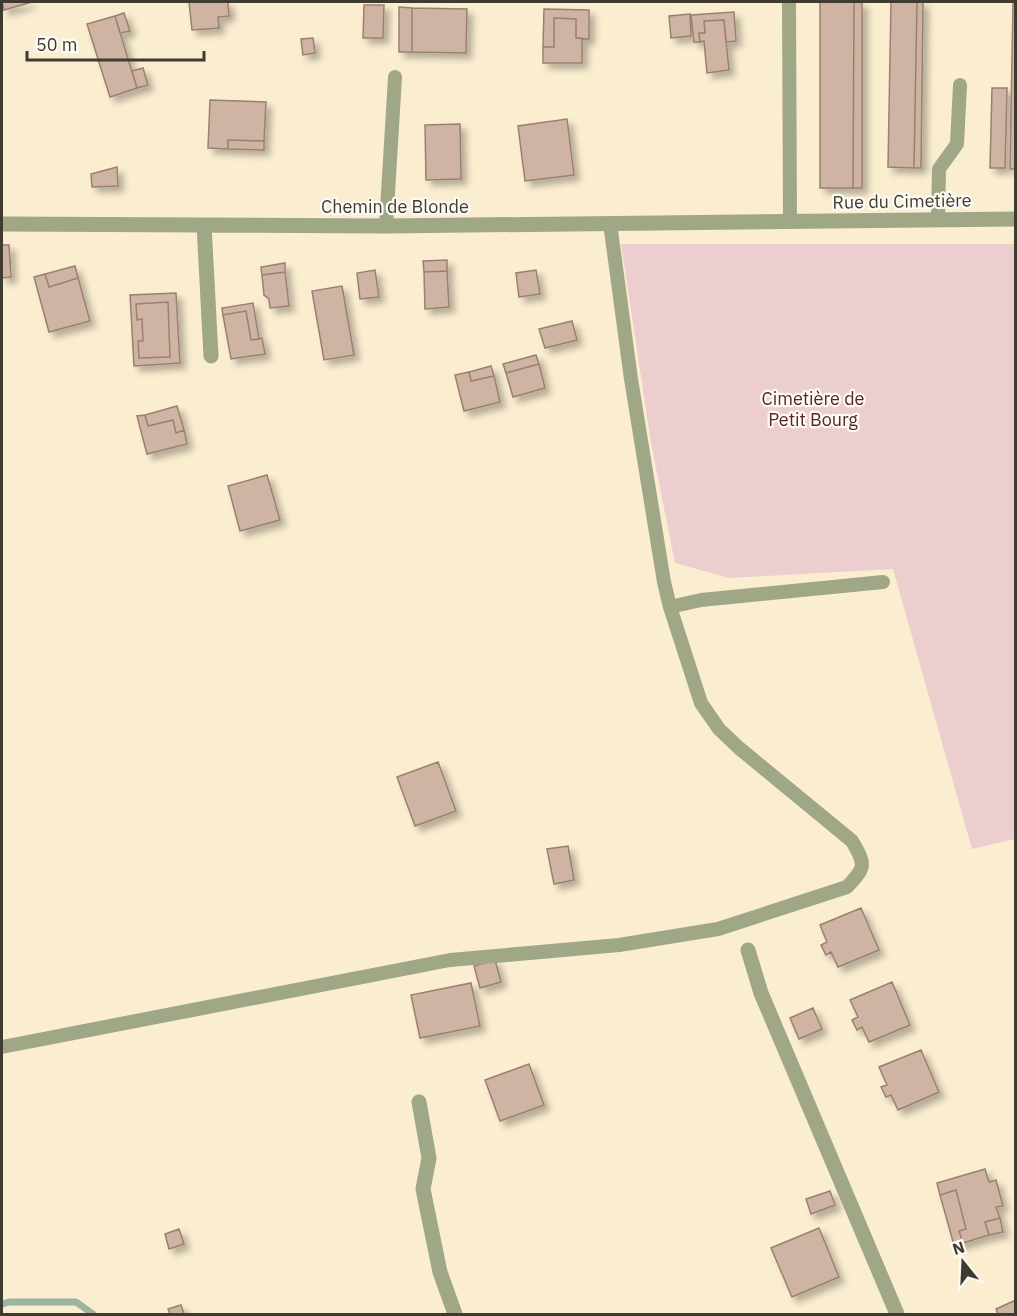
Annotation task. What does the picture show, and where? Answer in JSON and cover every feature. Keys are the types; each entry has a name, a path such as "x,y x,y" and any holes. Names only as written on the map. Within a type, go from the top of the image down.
{"street":[{"name":"Rue du Cimetière","path":"790,222 1016,219"},
{"name":"Chemin de Blonde","path":"2,224 386,226 790,222"},
{"path":"204,225 211,356"},
{"path":"748,950 761,993 897,1314"},
{"path":"419,1102 429,1158 423,1189 440,1272 455,1314"}],"lane":[{"path":"789,2 790,222"},
{"path":"386,226 395,76"},
{"path":"938,220 939,169 957,144 960,85"},
{"path":"2,1047 450,960 619,945 718,929 848,887 861,872 862,859 852,841 739,748 719,729 701,703 664,582 631,379 610,223"},
{"path":"670,607 701,600 883,582"}],"green space":[{"name":"Cimetière de Petit Bourg","path":"621,244 1015,244 1015,839 972,849 893,569 729,578 675,563 651,443"}],"building":[{"path":"2,2 32,2 4,10"},
{"path":"189,2 228,2 229,16 218,17 219,28 192,30"},
{"path":"820,2 854,2 853,188 820,188"},
{"path":"854,2 862,2 862,188 853,188"},
{"path":"891,2 917,2 914,168 888,167"},
{"path":"917,2 923,2 921,168 914,168"},
{"path":"1013,2 1016,2 1016,169 1010,169"},
{"path":"364,5 384,5 383,38 363,38"},
{"path":"399,7 412,8 412,52 399,52"},
{"path":"412,8 467,9 466,53 412,52"},
{"path":"544,9 589,10 589,39 576,38 576,19 554,18 554,47 543,47"},
{"path":"734,12 736,41 726,42 724,20 704,21 705,33 699,33 700,42 694,42 691,15"},
{"path":"124,13 130,31 120,33 115,16"},
{"path":"690,14 691,36 671,38 669,16"},
{"path":"115,16 137,88 110,97 87,24"},
{"path":"554,18 576,19 576,38 582,38 582,63 543,63 543,47 554,47"},
{"path":"724,20 729,70 707,73 704,41 700,42 699,33 705,33 704,21"},
{"path":"313,38 315,53 303,55 301,39"},
{"path":"143,68 148,85 137,88 132,71"},
{"path":"992,88 1007,88 1005,168 990,168"},
{"path":"210,100 266,102 264,141 228,140 228,149 208,148"},
{"path":"567,119 574,175 525,181 518,126"},
{"path":"460,124 461,179 426,180 425,125"},
{"path":"228,140 264,141 264,150 228,149"},
{"path":"117,167 118,186 92,187 91,174"},
{"path":"2,245 9,245 11,277 2,278"},
{"path":"447,260 447,271 424,272 423,261"},
{"path":"285,263 285,272 262,275 261,267"},
{"path":"75,266 78,278 49,287 45,274"},
{"path":"375,270 379,297 360,299 357,273"},
{"path":"536,270 540,294 519,297 516,273"},
{"path":"447,271 449,307 425,309 424,272"},
{"path":"285,272 289,306 270,308 269,299 264,295 262,275"},
{"path":"45,274 49,287 78,278 90,321 49,332 34,277"},
{"path":"342,286 354,355 324,360 312,291"},
{"path":"176,293 180,363 134,366 130,295","holes":["168,302 170,357 139,358 138,341 143,341 142,319 137,320 136,304"]},
{"path":"168,302 170,357 139,358 138,341 143,341 142,319 137,320 136,304"},
{"path":"253,303 259,339 251,340 246,311 223,315 222,308"},
{"path":"246,311 251,340 262,338 265,354 231,359 223,315"},
{"path":"572,321 577,340 545,348 539,329"},
{"path":"536,355 539,364 506,373 503,364"},
{"path":"539,364 545,388 513,397 506,373"},
{"path":"491,366 494,376 471,381 469,372"},
{"path":"469,372 471,381 494,376 500,402 464,411 455,375"},
{"path":"177,406 184,430 176,433 173,420 148,426 145,415"},
{"path":"145,415 148,426 173,420 176,433 184,430 187,444 147,454 137,416"},
{"path":"267,475 280,520 240,531 228,486"},
{"path":"438,762 456,811 415,826 397,777"},
{"path":"568,846 574,880 554,884 547,849"},
{"path":"861,908 879,950 838,967 831,952 826,955 821,945 827,942 820,925"},
{"path":"495,960 501,982 480,988 474,966"},
{"path":"892,982 910,1025 869,1042 862,1027 857,1030 852,1020 858,1017 850,1000"},
{"path":"471,983 480,1026 420,1038 411,995"},
{"path":"813,1008 822,1029 799,1039 790,1018"},
{"path":"921,1050 939,1092 898,1110 891,1095 886,1097 881,1087 887,1085 879,1067"},
{"path":"529,1064 544,1105 500,1121 485,1080"},
{"path":"985,1169 989,1182 996,1180 1003,1206 996,1207 1000,1218 985,1222 989,1235 963,1243 959,1231 966,1229 956,1190 940,1195 937,1183"},
{"path":"956,1190 966,1229 959,1231 963,1243 954,1245 940,1195"},
{"path":"830,1191 835,1205 811,1214 806,1199"},
{"path":"1000,1218 1003,1232 989,1235 985,1222"},
{"path":"819,1228 839,1277 792,1297 771,1248"},
{"path":"179,1229 184,1244 169,1249 165,1234"},
{"path":"1016,1300 1016,1314 998,1314 996,1309"},
{"path":"181,1305 184,1314 170,1314 168,1309"}],"waterway":[{"path":"2,1304 9,1302 76,1302 93,1314"}]}
